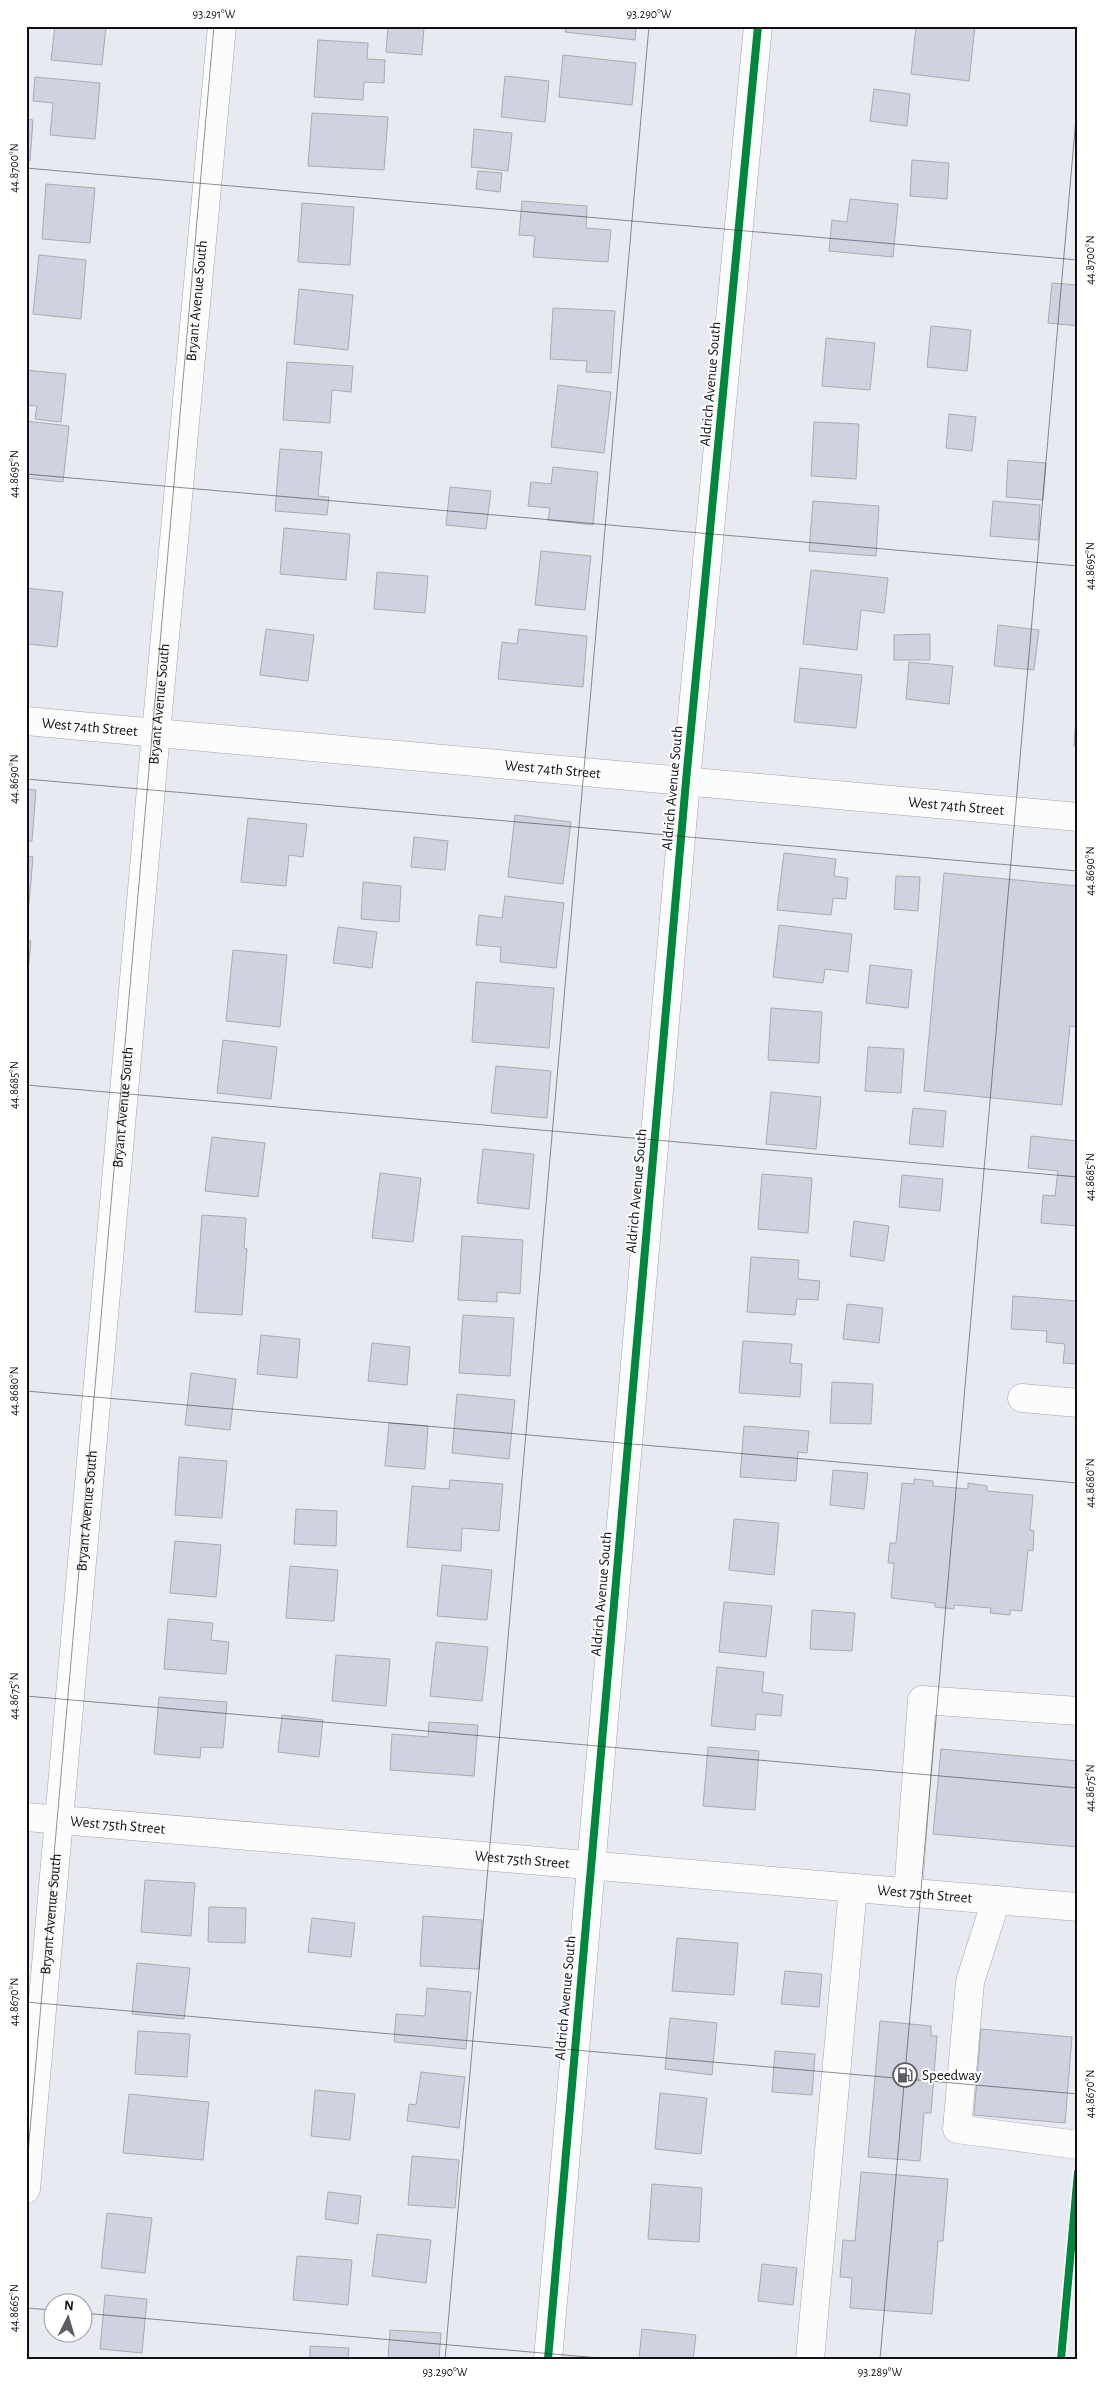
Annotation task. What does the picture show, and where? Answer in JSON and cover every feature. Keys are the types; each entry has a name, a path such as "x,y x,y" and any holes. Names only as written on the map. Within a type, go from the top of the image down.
{"street":[{"name":"Bryant Avenue South","path":"26,2189 156,733 222,26"},
{"name":"Aldrich Avenue South","path":"548,2359 686,781 758,26"},
{"name":"West 74th Street","path":"26,721 1078,817"},
{"path":"1022,1398 1078,1403"},
{"path":"908,1893 922,1700 1078,1711"},
{"name":"West 75th Street","path":"26,1817 1078,1907"},
{"path":"810,2359 853,1888"},
{"path":"996,1900 970,1982 957,2129 1078,2145"}],"building":[{"path":"55,26 106,26 102,65 51,60"},
{"path":"388,26 424,26 422,55 386,52"},
{"path":"566,26 636,26 635,40 565,32"},
{"path":"916,26 975,26 969,81 911,74"},
{"path":"318,40 368,43 367,59 385,60 384,83 364,82 363,100 314,97"},
{"path":"563,55 636,63 632,105 559,97"},
{"path":"505,76 549,81 545,122 501,117"},
{"path":"35,77 100,83 95,139 50,135 53,103 33,101"},
{"path":"874,89 910,94 907,126 870,121"},
{"path":"312,113 388,117 384,170 308,166"},
{"path":"26,119 33,120 30,161 26,160"},
{"path":"1078,126 1078,156 1076,156"},
{"path":"474,129 512,133 508,171 471,167"},
{"path":"912,160 949,163 947,199 910,196"},
{"path":"478,171 502,173 500,192 476,189"},
{"path":"46,184 95,188 90,243 42,239"},
{"path":"850,199 898,204 893,257 829,251 832,220 847,222"},
{"path":"522,201 587,206 586,228 611,230 608,262 533,257 535,236 519,235"},
{"path":"302,203 354,207 350,265 298,262"},
{"path":"39,255 86,260 81,319 33,314"},
{"path":"1052,283 1078,285 1078,326 1048,323"},
{"path":"299,289 353,295 348,350 294,344"},
{"path":"553,308 615,311 611,373 586,372 587,361 550,359"},
{"path":"931,326 971,330 967,371 927,367"},
{"path":"826,338 875,343 870,390 822,386"},
{"path":"287,362 353,366 351,392 332,390 330,423 283,420"},
{"path":"26,370 66,374 61,422 35,419 37,406 26,405"},
{"path":"558,385 611,392 604,453 551,447"},
{"path":"949,414 976,417 972,451 946,448"},
{"path":"26,421 69,426 63,482 26,478"},
{"path":"814,422 859,424 856,479 811,476"},
{"path":"280,449 322,452 318,496 329,497 327,515 275,511"},
{"path":"1008,460 1046,463 1043,500 1006,497"},
{"path":"553,467 598,472 593,525 548,520 550,508 528,506 531,482 551,484"},
{"path":"450,487 491,491 486,529 446,525"},
{"path":"813,501 879,506 876,556 809,551"},
{"path":"993,501 1040,505 1038,540 990,536"},
{"path":"284,528 350,534 346,580 280,574"},
{"path":"541,551 591,556 585,610 535,605"},
{"path":"811,570 888,578 884,613 861,610 857,650 803,644"},
{"path":"377,572 428,576 425,613 374,609"},
{"path":"26,588 63,592 57,647 26,644"},
{"path":"998,625 1039,630 1034,670 994,666"},
{"path":"266,629 314,635 308,681 260,675"},
{"path":"519,629 587,636 583,687 498,679 502,642 517,644"},
{"path":"930,634 930,660 894,660 894,635"},
{"path":"909,662 953,666 949,704 906,699"},
{"path":"800,668 862,675 856,728 794,722"},
{"path":"1078,687 1078,746 1074,746"},
{"path":"26,789 36,790 32,841 26,841"},
{"path":"515,815 571,822 563,884 508,877"},
{"path":"248,818 307,824 303,857 289,855 286,886 241,882"},
{"path":"414,837 448,841 445,870 411,867"},
{"path":"784,853 836,859 834,876 848,878 846,899 833,898 831,915 777,910"},
{"path":"26,856 33,857 29,904 26,903"},
{"path":"944,873 1078,886 1076,963 1078,964 1078,1027 1070,1026 1062,1105 924,1091"},
{"path":"896,876 920,877 918,911 894,909"},
{"path":"363,882 401,886 399,922 361,919"},
{"path":"505,896 564,903 556,968 500,962 501,947 476,945 479,915 502,918"},
{"path":"779,925 852,934 848,972 825,969 823,983 773,977"},
{"path":"338,927 377,932 372,968 333,963"},
{"path":"26,940 31,941 28,973 26,973"},
{"path":"233,950 287,955 280,1027 226,1021"},
{"path":"870,965 912,970 908,1008 866,1003"},
{"path":"476,982 554,988 549,1048 472,1042"},
{"path":"771,1008 822,1012 819,1063 768,1060"},
{"path":"223,1040 277,1047 271,1099 217,1093"},
{"path":"868,1047 904,1049 901,1093 865,1091"},
{"path":"496,1066 551,1071 547,1118 491,1113"},
{"path":"771,1092 821,1097 816,1149 766,1144"},
{"path":"913,1108 946,1111 943,1147 909,1144"},
{"path":"1031,1136 1078,1141 1078,1226 1041,1223 1043,1195 1055,1196 1058,1171 1028,1168"},
{"path":"212,1137 265,1143 258,1197 205,1191"},
{"path":"483,1149 534,1154 529,1209 477,1203"},
{"path":"380,1173 421,1178 413,1242 372,1238"},
{"path":"762,1174 812,1178 808,1233 758,1229"},
{"path":"902,1175 943,1179 940,1211 899,1207"},
{"path":"202,1215 246,1218 244,1248 247,1249 242,1315 195,1312"},
{"path":"854,1221 889,1226 884,1261 850,1256"},
{"path":"462,1236 523,1240 520,1294 497,1292 497,1302 458,1300"},
{"path":"751,1257 799,1260 798,1279 820,1281 818,1300 797,1299 795,1315 747,1312"},
{"path":"1013,1296 1078,1301 1078,1364 1063,1363 1065,1344 1046,1342 1047,1331 1011,1329"},
{"path":"847,1304 883,1308 879,1343 843,1339"},
{"path":"463,1315 514,1318 510,1376 459,1373"},
{"path":"261,1335 300,1339 297,1378 257,1374"},
{"path":"743,1341 792,1344 790,1363 802,1364 800,1397 739,1393"},
{"path":"372,1343 410,1347 407,1385 368,1381"},
{"path":"191,1373 236,1379 230,1430 185,1425"},
{"path":"832,1382 873,1384 871,1424 830,1423"},
{"path":"457,1394 515,1400 509,1459 452,1453"},
{"path":"389,1423 428,1426 425,1469 385,1466"},
{"path":"744,1426 809,1431 807,1453 798,1452 796,1481 740,1477"},
{"path":"179,1457 227,1461 222,1518 175,1515"},
{"path":"833,1470 868,1473 864,1509 830,1505"},
{"path":"914,1479 933,1481 933,1486 968,1489 968,1483 987,1486 987,1491 1033,1495 1030,1530 1034,1531 1033,1551 1028,1550 1022,1611 1010,1610 1010,1615 990,1613 991,1608 954,1605 954,1609 935,1607 935,1603 891,1598 894,1563 888,1563 890,1543 896,1543 902,1483 914,1484"},
{"path":"450,1480 503,1484 499,1531 462,1528 461,1551 407,1547 412,1486 449,1489"},
{"path":"296,1509 337,1511 336,1546 294,1544"},
{"path":"734,1519 779,1523 774,1575 729,1570"},
{"path":"175,1541 221,1545 216,1597 170,1593"},
{"path":"442,1565 492,1570 487,1620 437,1616"},
{"path":"290,1566 338,1570 334,1621 286,1618"},
{"path":"724,1602 772,1606 766,1657 719,1652"},
{"path":"812,1610 855,1613 852,1651 810,1649"},
{"path":"168,1619 213,1623 211,1640 229,1642 226,1674 164,1669"},
{"path":"436,1642 488,1647 482,1701 430,1696"},
{"path":"336,1655 390,1659 386,1706 332,1701"},
{"path":"717,1667 764,1672 762,1692 783,1695 781,1716 756,1714 755,1730 711,1726"},
{"path":"159,1697 227,1702 223,1748 201,1747 200,1758 154,1754"},
{"path":"282,1715 323,1720 319,1757 278,1752"},
{"path":"429,1722 478,1725 474,1776 390,1770 392,1734 428,1737"},
{"path":"708,1747 759,1751 755,1810 703,1806"},
{"path":"941,1749 1078,1761 1078,1847 933,1834"},
{"path":"145,1880 195,1883 191,1936 141,1932"},
{"path":"209,1907 246,1908 245,1943 208,1942"},
{"path":"423,1916 482,1920 479,1969 420,1966"},
{"path":"312,1918 355,1923 351,1957 308,1952"},
{"path":"677,1938 738,1943 734,1995 672,1991"},
{"path":"137,1963 190,1968 184,2019 132,2014"},
{"path":"785,1971 822,1974 819,2007 781,2004"},
{"path":"427,1988 471,1992 466,2049 394,2042 396,2014 425,2016"},
{"path":"670,2018 717,2023 712,2075 665,2069"},
{"name":"Speedway","path":"880,2021 931,2026 931,2036 937,2036 931,2113 924,2113 920,2161 868,2157"},
{"path":"981,2029 1072,2037 1065,2123 974,2115"},
{"path":"138,2031 190,2034 187,2077 135,2074"},
{"path":"775,2051 815,2054 812,2095 772,2092"},
{"path":"421,2072 465,2077 459,2128 407,2121 409,2104 416,2105"},
{"path":"315,2090 355,2094 350,2140 311,2136"},
{"path":"660,2093 707,2098 701,2154 655,2149"},
{"path":"129,2094 209,2102 203,2160 123,2153"},
{"path":"412,2156 459,2160 455,2208 408,2205"},
{"path":"861,2172 948,2179 943,2241 938,2241 932,2314 850,2308 852,2278 840,2277 843,2240 855,2241"},
{"path":"652,2184 702,2188 699,2242 648,2239"},
{"path":"328,2192 361,2196 358,2224 325,2219"},
{"path":"107,2213 152,2218 145,2273 101,2268"},
{"path":"377,2234 431,2240 426,2283 372,2276"},
{"path":"297,2256 352,2260 348,2305 293,2300"},
{"path":"762,2264 797,2268 793,2305 758,2301"},
{"path":"105,2295 147,2299 142,2353 100,2349"},
{"path":"642,2329 696,2335 693,2359 639,2359"},
{"path":"390,2330 441,2333 439,2359 388,2359"},
{"path":"310,2346 349,2348 348,2359 310,2359"}],"cycle path":[{"path":"548,2359 686,781 758,26"},
{"path":"1061,2359 1078,2172"}],"place":[{"name":"Speedway","path":"905,2075"}]}
